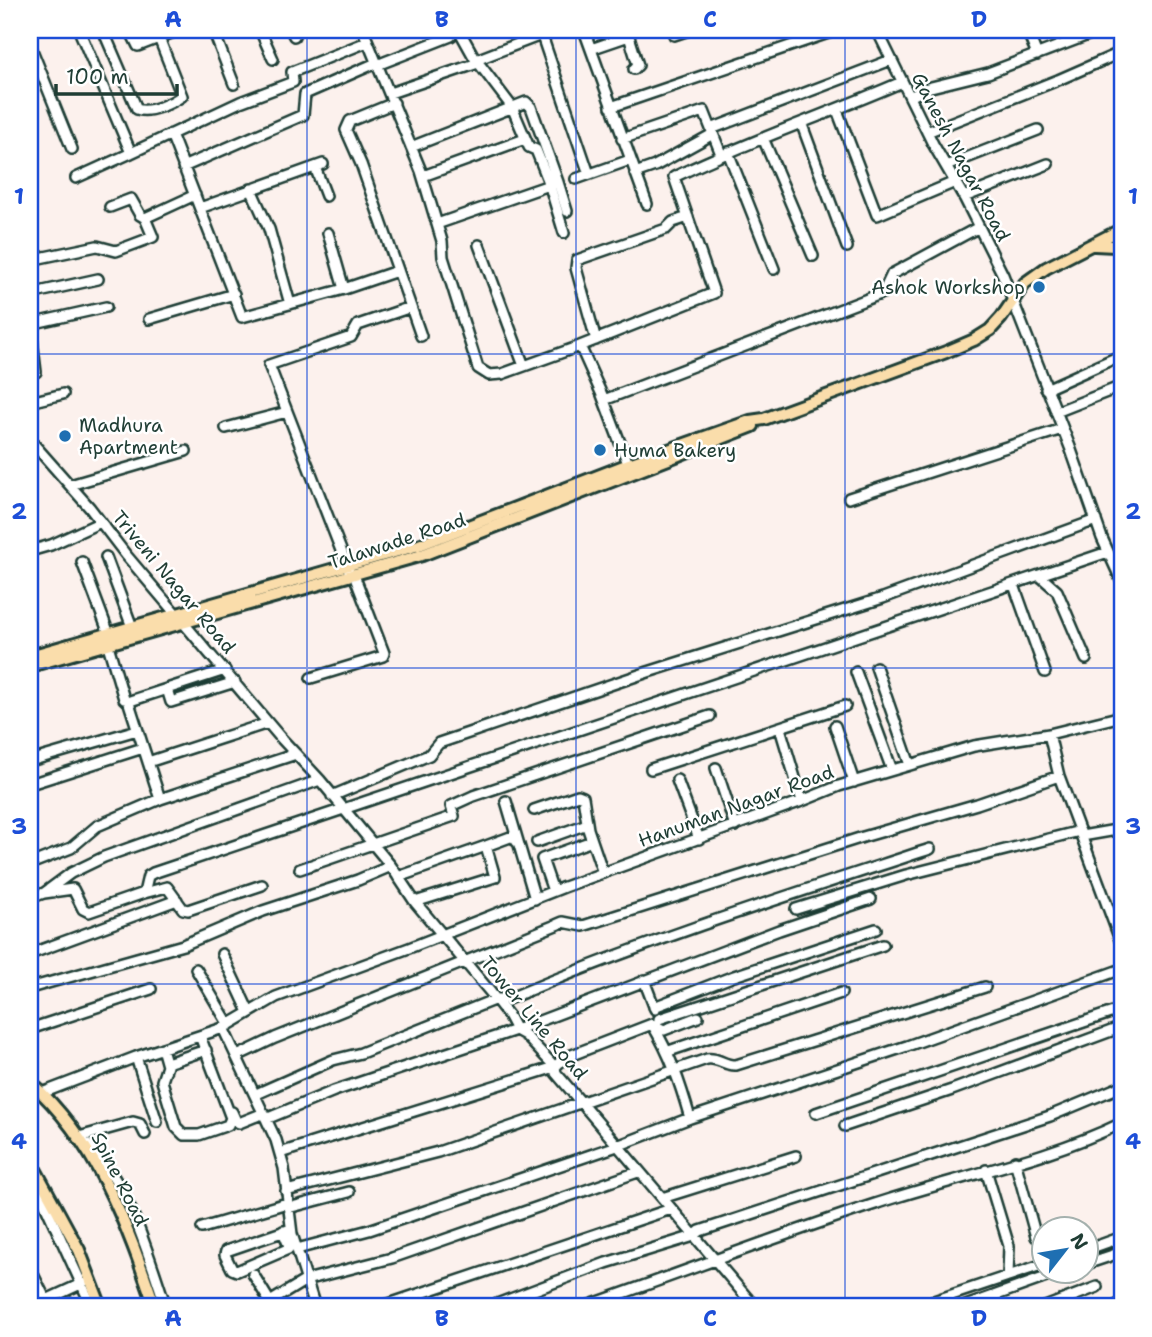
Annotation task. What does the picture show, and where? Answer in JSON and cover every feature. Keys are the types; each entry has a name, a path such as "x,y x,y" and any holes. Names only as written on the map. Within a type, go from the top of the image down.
{"main road":[{"name":"Talawade Road","path":"30,656 108,639 351,572 426,548 630,469 750,429 764,419 974,340 990,330 1025,283 1046,268 1122,229"},
{"name":"Talawade Road","path":"1095,245 1115,246 1122,243"},
{"name":"Talawade Road","path":"30,666 108,639 132,627 181,619"},
{"name":"Spine Road","path":"30,1082 79,1138 96,1163 128,1231 155,1307"},
{"path":"34,1170 79,1250 101,1307"}],"street":[{"path":"79,30 131,153"},
{"path":"103,30 141,111 182,96 159,38"},
{"path":"130,30 138,46 179,30"},
{"path":"213,30 234,84"},
{"path":"260,30 273,59"},
{"path":"363,30 423,176 443,257 478,368 489,375 502,374 580,346 714,293 674,177 724,153 802,125 902,82"},
{"path":"584,30 647,204"},
{"path":"674,35 689,30"},
{"path":"611,107 837,30"},
{"name":"Ganesh Nagar Road","path":"878,30 927,132 964,197 1003,275 1108,552 1122,582"},
{"path":"1037,55 1029,35 1042,30"},
{"path":"421,336 362,163 345,126 350,121 392,98 540,32 589,174"},
{"path":"183,167 303,115 305,94 455,33 512,107 528,146 536,150 568,211"},
{"path":"591,49 628,33 638,65 634,69"},
{"path":"910,97 927,88 988,74 1088,35"},
{"path":"76,178 240,102 293,82 292,72 367,43"},
{"path":"30,45 72,149"},
{"path":"927,132 1058,80 1122,51"},
{"path":"635,173 655,166 712,132 891,60"},
{"path":"411,147 526,102 531,107 554,183 564,233"},
{"path":"837,110 877,215 955,183"},
{"path":"622,139 704,111 774,270"},
{"path":"802,125 847,247"},
{"path":"946,166 1038,130"},
{"path":"172,134 242,317 344,289 397,271"},
{"path":"763,138 813,256"},
{"path":"423,176 525,139"},
{"path":"576,179 630,160"},
{"path":"964,197 1048,164"},
{"path":"200,208 319,165 326,196"},
{"path":"437,224 554,183"},
{"path":"251,189 268,229 290,304"},
{"path":"145,218 195,195"},
{"path":"30,260 97,246 116,251 153,237 145,218 140,215 131,199 110,208"},
{"path":"596,340 576,268 577,260 666,229 673,222 688,217"},
{"path":"604,400 883,293 892,274 979,227"},
{"path":"328,233 344,289"},
{"path":"479,245 524,366"},
{"path":"30,294 98,279"},
{"path":"149,319 234,294"},
{"path":"36,372 30,323 106,307"},
{"path":"311,678 379,659 384,653 269,365 351,337 358,325 411,307"},
{"path":"580,346 630,469"},
{"path":"1046,388 1122,355"},
{"path":"1056,412 1122,386"},
{"path":"30,402 63,394"},
{"path":"226,428 287,412"},
{"path":"849,498 1062,429"},
{"name":"Triveni Nagar Road","path":"30,440 294,751"},
{"path":"70,485 187,451"},
{"path":"332,796 429,755 439,743 648,672 883,598 1096,520"},
{"path":"30,551 51,545 101,523"},
{"path":"144,893 148,877 153,873 1108,552"},
{"path":"106,556 132,627"},
{"path":"82,562 108,639 124,699"},
{"path":"1040,576 1057,591 1086,659"},
{"path":"1014,585 1045,672"},
{"path":"876,667 910,765"},
{"path":"160,799 128,704 130,701 225,670"},
{"path":"856,672 892,770"},
{"path":"167,689 171,702 235,682"},
{"path":"651,769 845,706"},
{"path":"300,869 454,816 451,806 473,796 710,716"},
{"name":"Hanuman Nagar Road","path":"42,1093 226,1026 276,997 553,891 854,782 974,746 1049,734 1122,716"},
{"path":"148,762 268,723"},
{"path":"835,726 854,782"},
{"path":"780,728 802,802"},
{"path":"30,761 137,730"},
{"path":"1049,734 1059,775 1122,945"},
{"path":"30,784 143,748"},
{"path":"30,864 71,848 97,826 160,799 294,751"},
{"name":"Tower Line Road","path":"294,751 391,866 415,902 496,999 516,1030 525,1035 555,1067 556,1073 755,1307"},
{"path":"716,768 735,826"},
{"path":"237,1056 275,1038 563,922 583,926 863,837 977,804 1059,775"},
{"path":"44,894 71,873 103,857 320,780"},
{"path":"677,780 699,839"},
{"path":"534,810 581,796 603,873"},
{"path":"506,801 535,899"},
{"path":"537,842 587,824"},
{"path":"796,909 906,875 1081,834 1122,829"},
{"path":"398,877 513,836 518,843"},
{"path":"553,891 542,859 592,841"},
{"path":"415,902 495,877 486,846"},
{"path":"256,1094 332,1060 361,1053 496,999 508,999 675,933 930,849"},
{"path":"30,988 183,944 263,911 358,880 391,866"},
{"path":"30,898 73,889 83,909 89,912 167,887 183,909 188,910 262,885"},
{"path":"203,1035 239,1123 516,1030 779,930 871,899"},
{"path":"30,954 177,900"},
{"path":"654,1007 734,976 876,929"},
{"path":"279,1153 555,1067 564,1058 656,1022 883,945"},
{"path":"222,954 250,1012"},
{"path":"196,969 226,1026 265,1116 279,1153 288,1205 288,1249 237,1271 232,1269 225,1255 226,1251 287,1230"},
{"path":"297,1249 369,1230 617,1146 690,1118 907,1046 1122,969"},
{"path":"644,980 690,1118"},
{"path":"286,1191 438,1152 713,1058 731,1066 736,1065 985,987"},
{"path":"30,1029 151,989"},
{"path":"668,1051 841,993"},
{"path":"816,1113 1122,1009"},
{"path":"656,1022 664,1030 698,1017"},
{"path":"845,1126 952,1090 1122,1027"},
{"path":"162,1048 167,1063 162,1081 179,1131 184,1135 195,1135 228,1125 231,1118 203,1035"},
{"path":"167,1063 206,1050"},
{"path":"136,1057 157,1122"},
{"path":"489,1307 606,1263 1050,1116 1122,1086"},
{"path":"79,1138 133,1122 140,1124 145,1134"},
{"path":"584,1307 607,1303 874,1204 1015,1161 1122,1123"},
{"path":"79,1138 99,1156 115,1180 139,1232 166,1307"},
{"path":"662,1198 796,1156"},
{"path":"1015,1161 1030,1215"},
{"path":"34,1170 38,1189 92,1307"},
{"path":"986,1170 1009,1246 1008,1276"},
{"path":"253,1274 270,1302 306,1280 392,1258 638,1171"},
{"path":"202,1228 349,1192"},
{"path":"380,1307 671,1209"},
{"path":"287,1230 297,1249 315,1307"},
{"path":"1100,1245 1122,1237"},
{"path":"1100,1259 1122,1252"},
{"path":"30,1268 47,1303 83,1283"},
{"path":"916,1307 1030,1269"},
{"path":"963,1307 1030,1283"},
{"path":"1045,1307 1097,1287"}],"place":[{"name":"Ashok Workshop","path":"1039,287"},
{"name":"Madhura Apartment","path":"65,436"},
{"name":"Huma Bakery","path":"600,450"}]}
